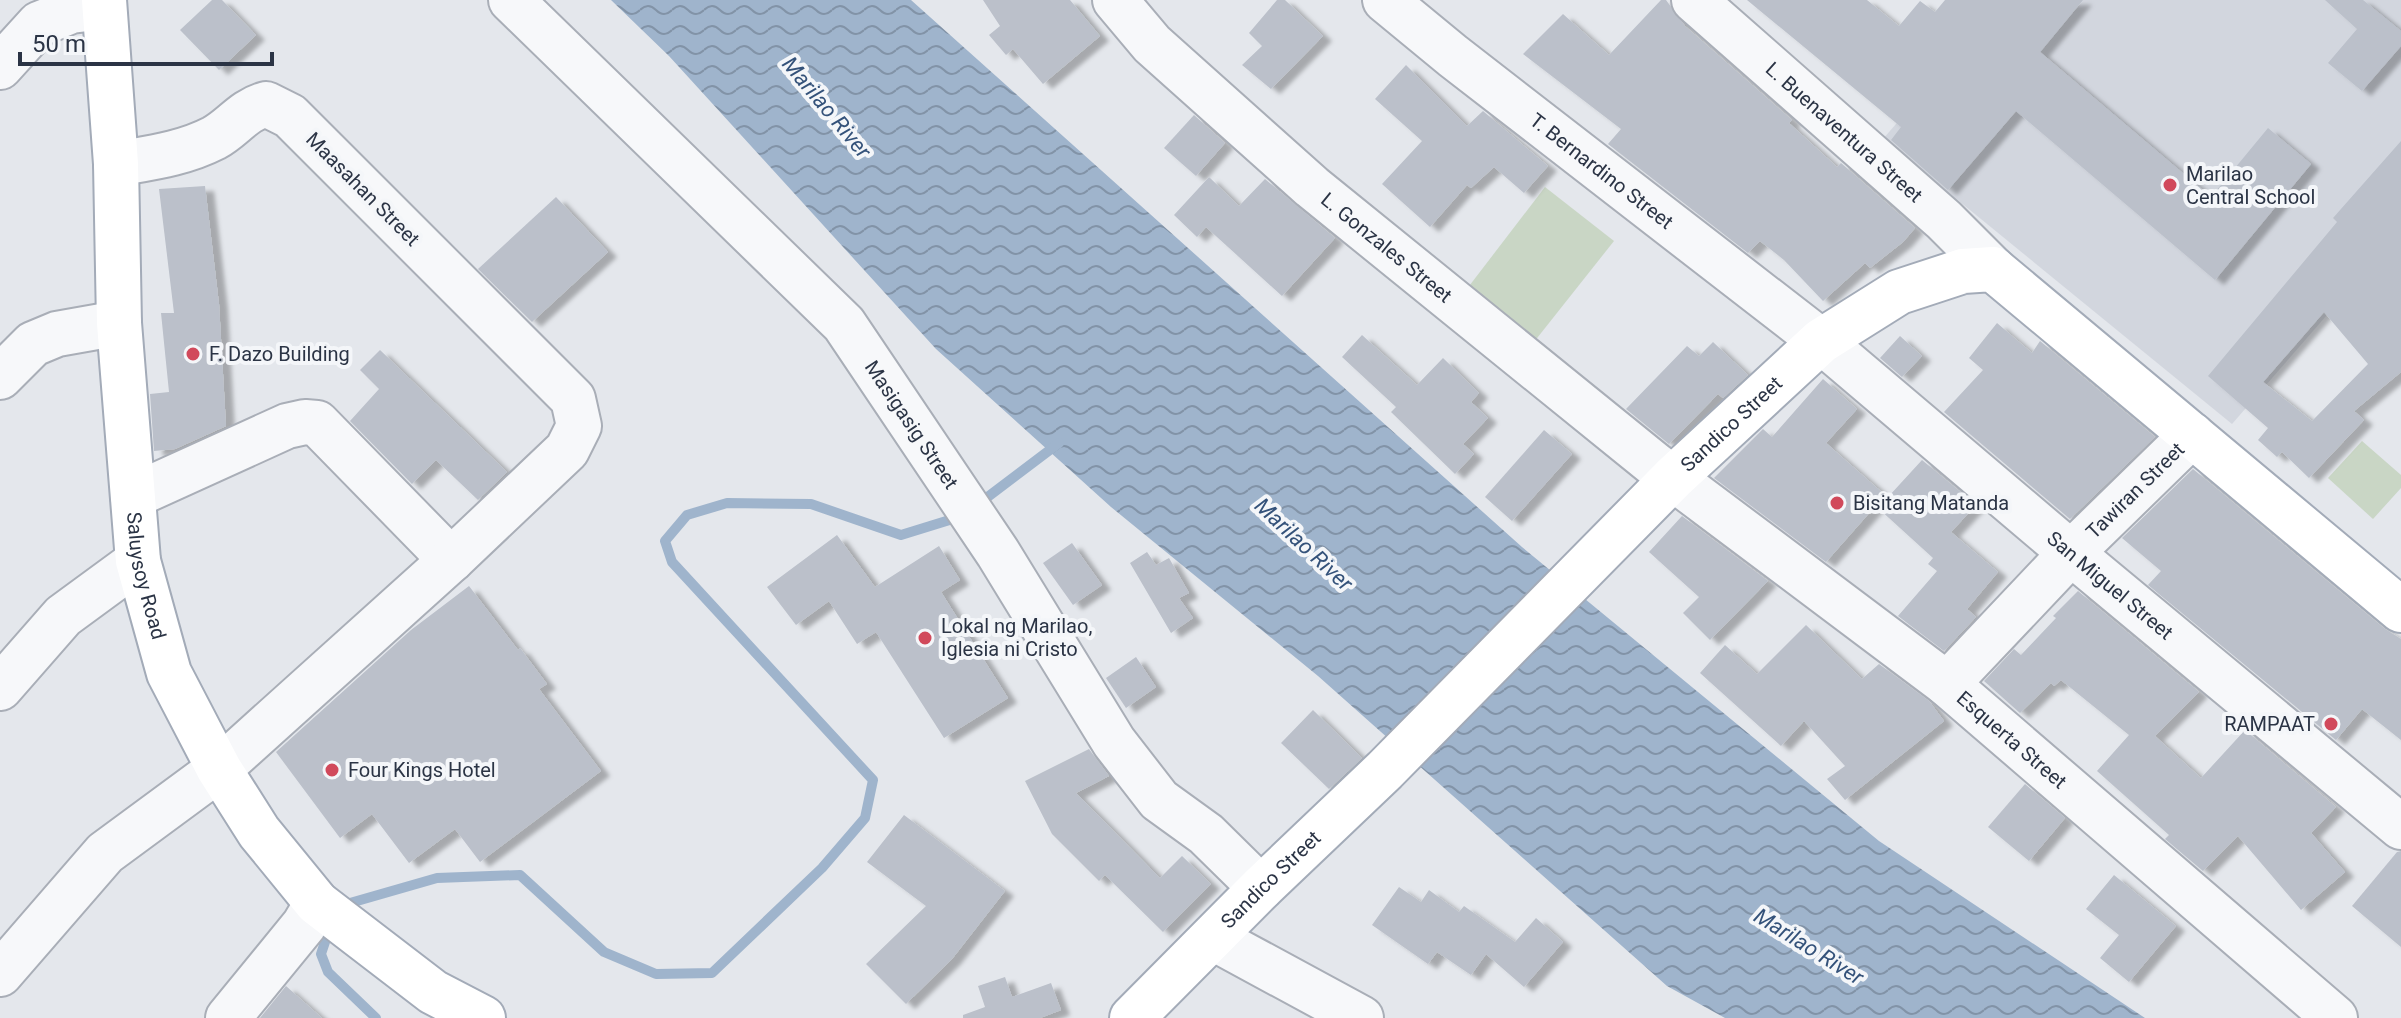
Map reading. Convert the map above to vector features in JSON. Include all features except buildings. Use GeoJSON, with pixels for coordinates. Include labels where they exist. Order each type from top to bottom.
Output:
{"type":"FeatureCollection","features":[{"type":"Feature","properties":{"kind":"main road","name":"Saluysoy Road"},"geometry":{"type":"LineString","coordinates":[[104,3],[116,164],[119,323],[138,561],[169,673],[219,769],[259,832],[317,903],[433,992],[483,1018]]}},
{"type":"Feature","properties":{"kind":"main road","name":"Sandico Street"},"geometry":{"type":"LineString","coordinates":[[1132,1018],[1261,888],[1385,770],[1674,477],[1821,341],[1899,292],[1963,271],[1993,269]]}},
{"type":"Feature","properties":{"kind":"main road"},"geometry":{"type":"LineString","coordinates":[[1993,269],[2401,610]]}},
{"type":"Feature","properties":{"kind":"street","name":"Masigasig Street"},"geometry":{"type":"LineString","coordinates":[[511,0],[844,324],[998,553],[1114,742],[1159,800],[1206,834],[1261,888]]}},
{"type":"Feature","properties":{"kind":"street","name":"L. Gonzales Street"},"geometry":{"type":"LineString","coordinates":[[1115,0],[1152,44],[1312,187],[1674,477]]}},
{"type":"Feature","properties":{"kind":"street","name":"T. Bernardino Street"},"geometry":{"type":"LineString","coordinates":[[1385,0],[1821,341]]}},
{"type":"Feature","properties":{"kind":"street","name":"L. Buenaventura Street"},"geometry":{"type":"LineString","coordinates":[[1694,0],[1944,220],[1993,269]]}},
{"type":"Feature","properties":{"kind":"street"},"geometry":{"type":"LineString","coordinates":[[0,67],[39,24],[71,11],[104,3]]}},
{"type":"Feature","properties":{"kind":"street","name":"Maasahan Street"},"geometry":{"type":"LineString","coordinates":[[116,164],[188,150],[218,136],[250,108],[266,104],[290,116],[573,399],[579,426],[567,450],[451,560]]}},
{"type":"Feature","properties":{"kind":"street"},"geometry":{"type":"LineString","coordinates":[[0,377],[33,344],[57,334],[119,323]]}},
{"type":"Feature","properties":{"kind":"street","name":"San Miguel Street"},"geometry":{"type":"LineString","coordinates":[[1821,341],[2401,827]]}},
{"type":"Feature","properties":{"kind":"street"},"geometry":{"type":"LineString","coordinates":[[0,974],[105,853],[219,769],[451,560],[317,423],[287,426],[133,496]]}},
{"type":"Feature","properties":{"kind":"street","name":"Tawiran Street"},"geometry":{"type":"LineString","coordinates":[[1947,684],[2071,553],[2192,435]]}},
{"type":"Feature","properties":{"kind":"street","name":"Esquerta Street"},"geometry":{"type":"LineString","coordinates":[[1674,477],[1947,684],[2335,1018]]}},
{"type":"Feature","properties":{"kind":"street"},"geometry":{"type":"LineString","coordinates":[[0,688],[63,616],[138,561]]}},
{"type":"Feature","properties":{"kind":"street"},"geometry":{"type":"LineString","coordinates":[[228,1018],[304,925],[317,903]]}},
{"type":"Feature","properties":{"kind":"street"},"geometry":{"type":"LineString","coordinates":[[1213,938],[1361,1018]]}},
{"type":"Feature","properties":{"kind":"shaded area","name":"Marilao Central School"},"geometry":{"type":"Polygon","coordinates":[[[2003,0],[2401,0],[2401,230],[2232,424],[1883,139],[2003,0]]]}},
{"type":"Feature","properties":{"kind":"green space"},"geometry":{"type":"Polygon","coordinates":[[[1545,187],[1614,241],[1530,347],[1463,294],[1545,187]]]}},
{"type":"Feature","properties":{"kind":"green space"},"geometry":{"type":"Polygon","coordinates":[[[2362,441],[2401,475],[2401,488],[2373,519],[2328,478],[2362,441]]]}},
{"type":"Feature","properties":{"kind":"water","name":"Marilao River"},"geometry":{"type":"Polygon","coordinates":[[[611,0],[911,0],[1522,547],[1879,841],[2145,1018],[1725,1018],[1667,986],[1318,676],[1111,507],[936,349],[669,56],[611,0]]]}},
{"type":"Feature","properties":{"kind":"waterway"},"geometry":{"type":"LineString","coordinates":[[981,502],[1059,443]]}},
{"type":"Feature","properties":{"kind":"waterway"},"geometry":{"type":"LineString","coordinates":[[350,903],[437,878],[520,875],[604,952],[656,974],[712,973],[822,868],[865,818],[873,780],[672,562],[665,541],[687,515],[727,503],[811,504],[901,535],[956,518]]}},
{"type":"Feature","properties":{"kind":"waterway"},"geometry":{"type":"LineString","coordinates":[[328,933],[321,954],[328,972],[376,1018]]}},
{"type":"Feature","properties":{"kind":"place","name":"Marilao Central School"},"geometry":{"type":"Point","coordinates":[2170,185]}},
{"type":"Feature","properties":{"kind":"place","name":"F. Dazo Building"},"geometry":{"type":"Point","coordinates":[193,354]}},
{"type":"Feature","properties":{"kind":"place","name":"Bisitang Matanda"},"geometry":{"type":"Point","coordinates":[1837,503]}},
{"type":"Feature","properties":{"kind":"place","name":"Lokal ng Marilao, Iglesia ni Cristo"},"geometry":{"type":"Point","coordinates":[925,638]}},
{"type":"Feature","properties":{"kind":"place","name":"RAMPAAT"},"geometry":{"type":"Point","coordinates":[2331,724]}},
{"type":"Feature","properties":{"kind":"place","name":"Four Kings Hotel"},"geometry":{"type":"Point","coordinates":[332,770]}}]}
